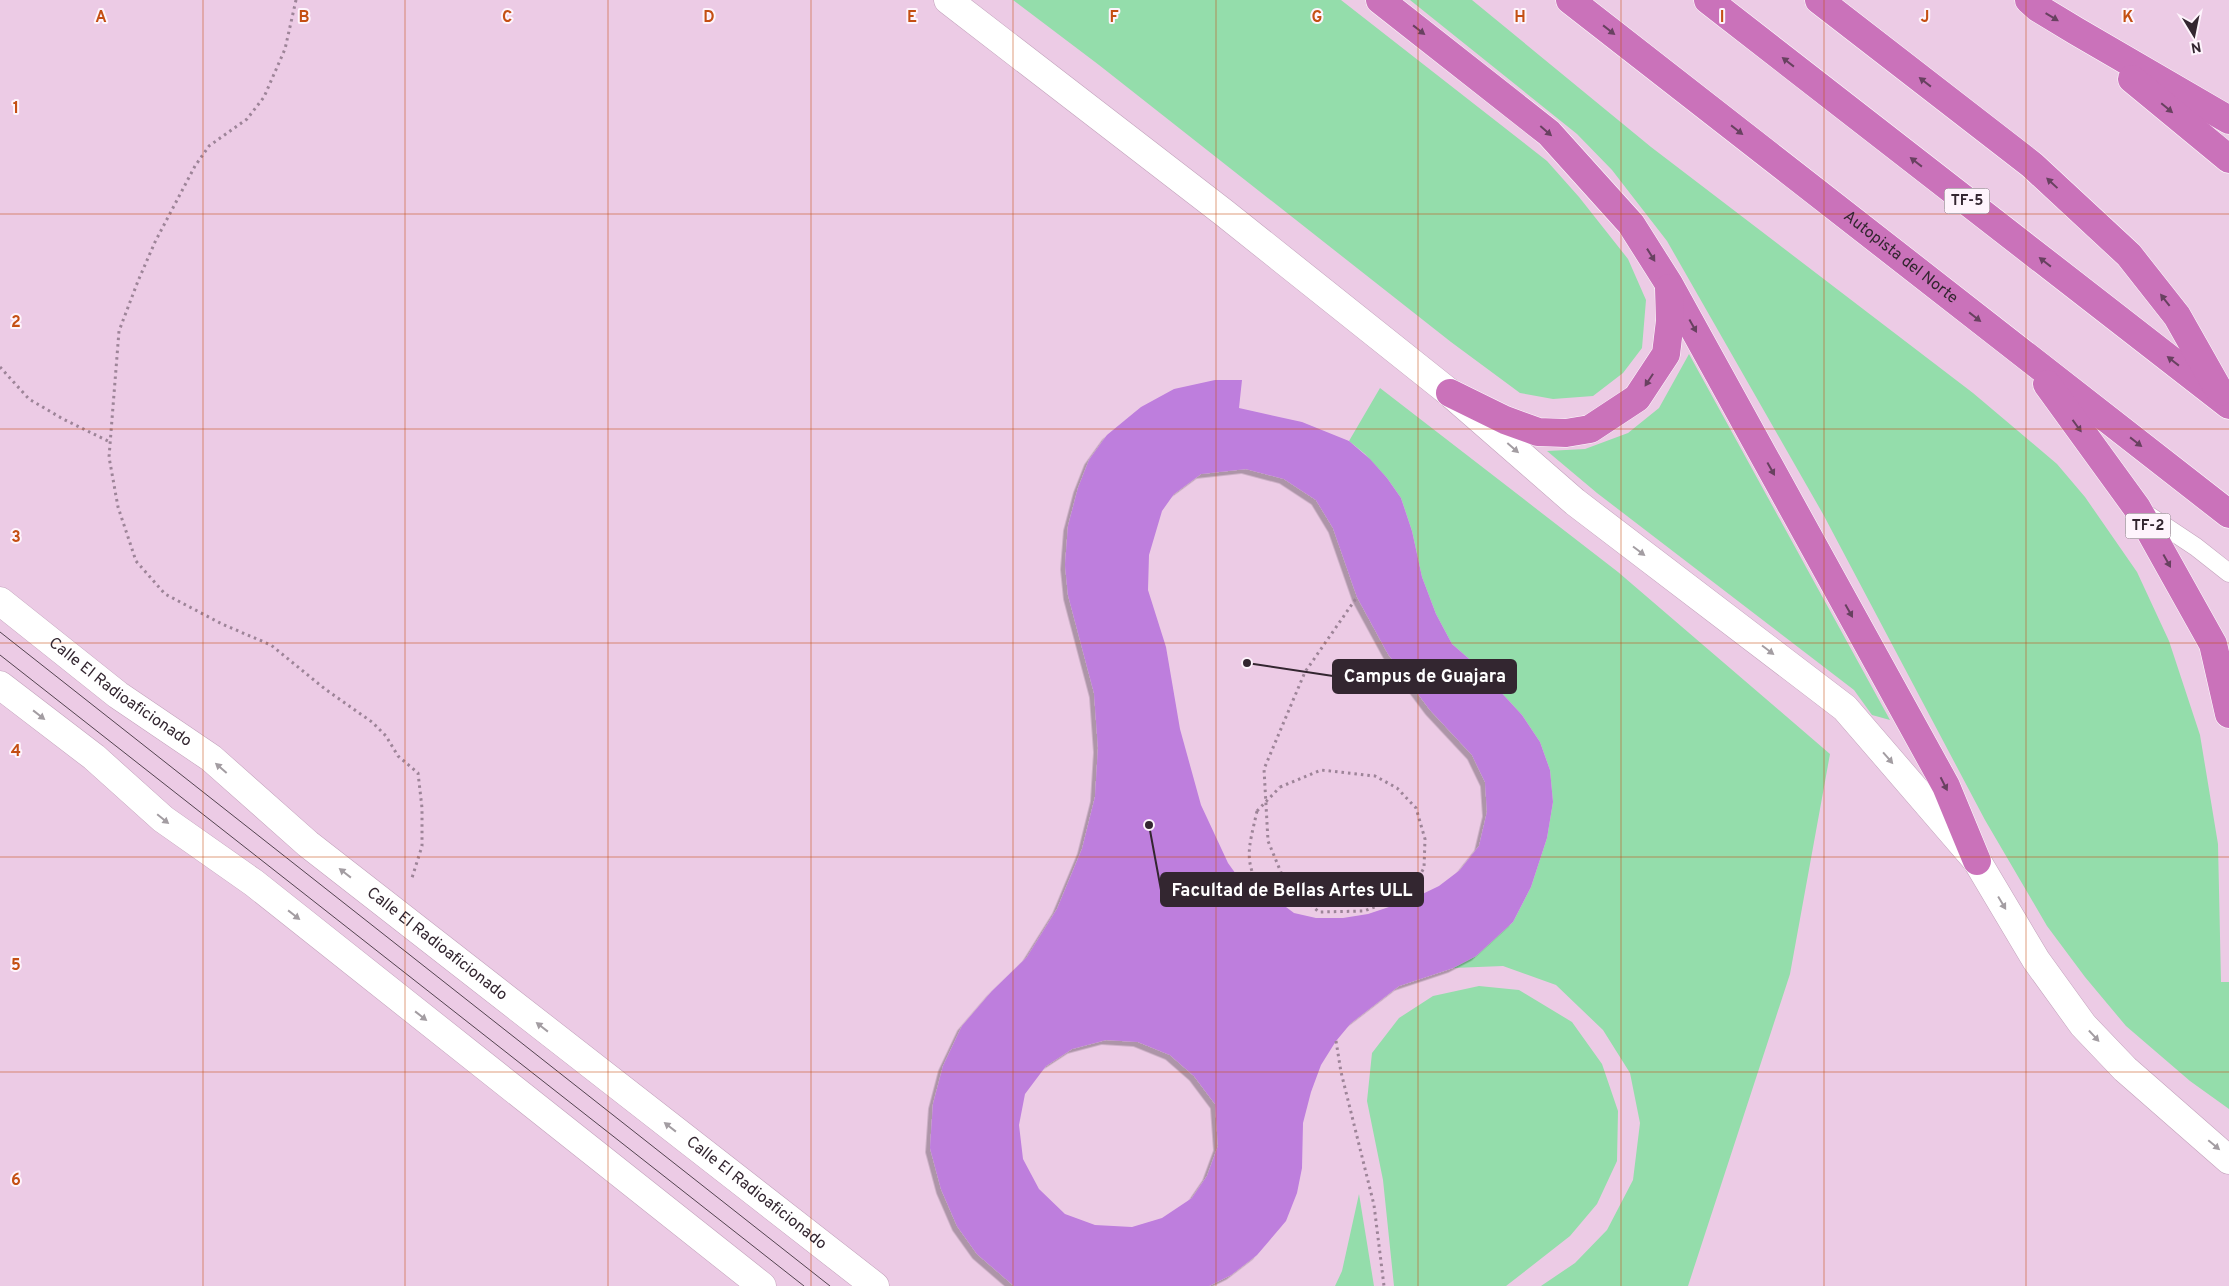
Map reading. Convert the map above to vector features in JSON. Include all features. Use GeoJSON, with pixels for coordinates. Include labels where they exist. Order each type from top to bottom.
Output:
{"type":"FeatureCollection","features":[{"type":"Feature","properties":{"kind":"highway"},"geometry":{"type":"LineString","coordinates":[[1380,0],[1549,133],[1631,224],[1669,284],[1946,786],[1977,861]]}},
{"type":"Feature","properties":{"kind":"highway","name":"Autopista del Norte"},"geometry":{"type":"LineString","coordinates":[[1570,0],[2229,514]]}},
{"type":"Feature","properties":{"kind":"highway","name":"TF-5"},"geometry":{"type":"LineString","coordinates":[[1708,0],[2227,403]]}},
{"type":"Feature","properties":{"kind":"highway"},"geometry":{"type":"LineString","coordinates":[[1819,0],[2032,165],[2129,255],[2177,316],[2227,403]]}},
{"type":"Feature","properties":{"kind":"highway"},"geometry":{"type":"LineString","coordinates":[[2029,0],[2038,8],[2076,31],[2229,120]]}},
{"type":"Feature","properties":{"kind":"highway"},"geometry":{"type":"LineString","coordinates":[[2076,31],[2229,159]]}},
{"type":"Feature","properties":{"kind":"highway"},"geometry":{"type":"LineString","coordinates":[[1450,393],[1505,420],[1538,432],[1566,433],[1590,429],[1638,398],[1666,354],[1670,321],[1669,284]]}},
{"type":"Feature","properties":{"kind":"highway","name":"TF-2"},"geometry":{"type":"LineString","coordinates":[[2028,358],[2138,508],[2213,644],[2229,714]]}},
{"type":"Feature","properties":{"kind":"street"},"geometry":{"type":"LineString","coordinates":[[948,0],[1223,212],[1450,393],[1575,502],[1845,708],[1977,861],[2036,960],[2084,1025],[2125,1069],[2229,1160]]}},
{"type":"Feature","properties":{"kind":"street","name":"Calle El Radioaficionado"},"geometry":{"type":"LineString","coordinates":[[0,601],[118,696],[210,758],[308,844],[874,1286]]}},
{"type":"Feature","properties":{"kind":"street"},"geometry":{"type":"LineString","coordinates":[[0,685],[94,757],[163,820],[254,883],[762,1286]]}},
{"type":"Feature","properties":{"kind":"lane"},"geometry":{"type":"LineString","coordinates":[[2138,508],[2229,572]]}},
{"type":"Feature","properties":{"kind":"path"},"geometry":{"type":"LineString","coordinates":[[296,0],[286,49],[264,97],[247,119],[209,146],[155,242],[145,265],[120,331],[109,457],[118,506],[136,561],[165,594],[222,624],[271,645],[325,689],[372,722],[386,736],[398,756],[418,773],[422,808],[422,846],[411,881]]}},
{"type":"Feature","properties":{"kind":"path"},"geometry":{"type":"LineString","coordinates":[[0,367],[29,399],[63,419],[110,442]]}},
{"type":"Feature","properties":{"kind":"path"},"geometry":{"type":"LineString","coordinates":[[1264,898],[1252,876],[1248,853],[1257,811],[1280,787],[1321,770],[1375,776],[1397,788],[1416,808],[1425,838],[1424,868],[1409,894],[1364,911],[1319,912],[1285,882],[1268,842],[1264,769],[1305,672],[1357,597]]}},
{"type":"Feature","properties":{"kind":"path"},"geometry":{"type":"LineString","coordinates":[[1336,1041],[1341,1072],[1374,1204],[1384,1286]]}},
{"type":"Feature","properties":{"kind":"green space"},"geometry":{"type":"Polygon","coordinates":[[[1013,0],[1341,0],[1547,161],[1579,197],[1628,259],[1646,300],[1642,348],[1623,373],[1593,396],[1553,399],[1520,393],[1451,342],[1099,65],[1013,0]]]}},
{"type":"Feature","properties":{"kind":"green space"},"geometry":{"type":"Polygon","coordinates":[[[1410,0],[1472,0],[1651,147],[1973,393],[2057,464],[2085,497],[2137,572],[2169,641],[2200,735],[2218,844],[2221,982],[2229,982],[2229,1109],[2190,1081],[2126,1026],[2085,977],[2047,926],[1985,820],[1823,514],[1667,241],[1612,170],[1577,134],[1410,0]]]}},
{"type":"Feature","properties":{"kind":"green space"},"geometry":{"type":"Polygon","coordinates":[[[1689,354],[1890,720],[1872,715],[1854,690],[1597,493],[1547,451],[1585,449],[1628,433],[1659,408],[1689,354]]]}},
{"type":"Feature","properties":{"kind":"green space"},"geometry":{"type":"Polygon","coordinates":[[[1380,388],[1618,572],[1830,754],[1790,974],[1688,1286],[1541,1286],[1575,1263],[1607,1230],[1633,1180],[1640,1123],[1630,1073],[1603,1030],[1556,985],[1503,966],[1453,968],[1476,956],[1513,922],[1531,887],[1547,838],[1553,802],[1550,770],[1540,742],[1522,715],[1475,664],[1452,644],[1436,614],[1422,577],[1412,531],[1401,498],[1387,478],[1365,454],[1349,441],[1380,388]]]}},
{"type":"Feature","properties":{"kind":"green space"},"geometry":{"type":"Polygon","coordinates":[[[1479,986],[1519,990],[1572,1022],[1602,1064],[1618,1111],[1617,1161],[1597,1204],[1570,1236],[1506,1286],[1394,1286],[1383,1180],[1367,1101],[1372,1053],[1399,1018],[1433,996],[1479,986]]]}},
{"type":"Feature","properties":{"kind":"green space"},"geometry":{"type":"Polygon","coordinates":[[[1359,1194],[1374,1286],[1335,1286],[1342,1271],[1359,1194]]]}},
{"type":"Feature","properties":{"kind":"building"},"geometry":{"type":"Polygon","coordinates":[[[1215,380],[1242,380],[1239,408],[1302,422],[1349,441],[1370,459],[1387,478],[1401,498],[1412,531],[1422,577],[1436,614],[1452,644],[1475,664],[1522,715],[1540,742],[1550,770],[1553,802],[1547,838],[1531,887],[1513,922],[1476,956],[1453,968],[1399,986],[1351,1023],[1336,1041],[1321,1065],[1311,1092],[1303,1123],[1302,1168],[1297,1193],[1286,1221],[1257,1255],[1231,1275],[1209,1286],[1014,1286],[977,1254],[957,1226],[941,1189],[930,1148],[933,1104],[943,1066],[962,1026],[992,991],[1027,957],[1057,909],[1082,849],[1095,797],[1098,748],[1094,693],[1068,595],[1065,565],[1068,526],[1078,488],[1089,460],[1107,435],[1141,407],[1174,389],[1215,380]],[[1246,469],[1201,474],[1174,494],[1162,511],[1149,555],[1148,590],[1166,647],[1180,729],[1201,805],[1228,863],[1256,902],[1270,895],[1294,913],[1316,918],[1343,918],[1368,914],[1410,900],[1439,886],[1460,870],[1479,846],[1487,812],[1485,782],[1472,755],[1430,710],[1388,654],[1357,597],[1333,528],[1316,500],[1284,479],[1246,469]],[[1106,1040],[1072,1049],[1046,1066],[1025,1094],[1019,1125],[1023,1159],[1039,1189],[1065,1214],[1095,1225],[1132,1227],[1162,1218],[1192,1198],[1207,1176],[1218,1146],[1215,1104],[1194,1076],[1170,1055],[1138,1042],[1106,1040]]]}},
{"type":"Feature","properties":{"kind":"tram line"},"geometry":{"type":"LineString","coordinates":[[0,632],[830,1286]]}},
{"type":"Feature","properties":{"kind":"tram line"},"geometry":{"type":"LineString","coordinates":[[0,655],[804,1286]]}},
{"type":"Feature","properties":{"kind":"place","name":"Campus de Guajara"},"geometry":{"type":"Point","coordinates":[1247,663]}},
{"type":"Feature","properties":{"kind":"place","name":"Facultad de Bellas Artes ULL"},"geometry":{"type":"Point","coordinates":[1149,825]}}]}
